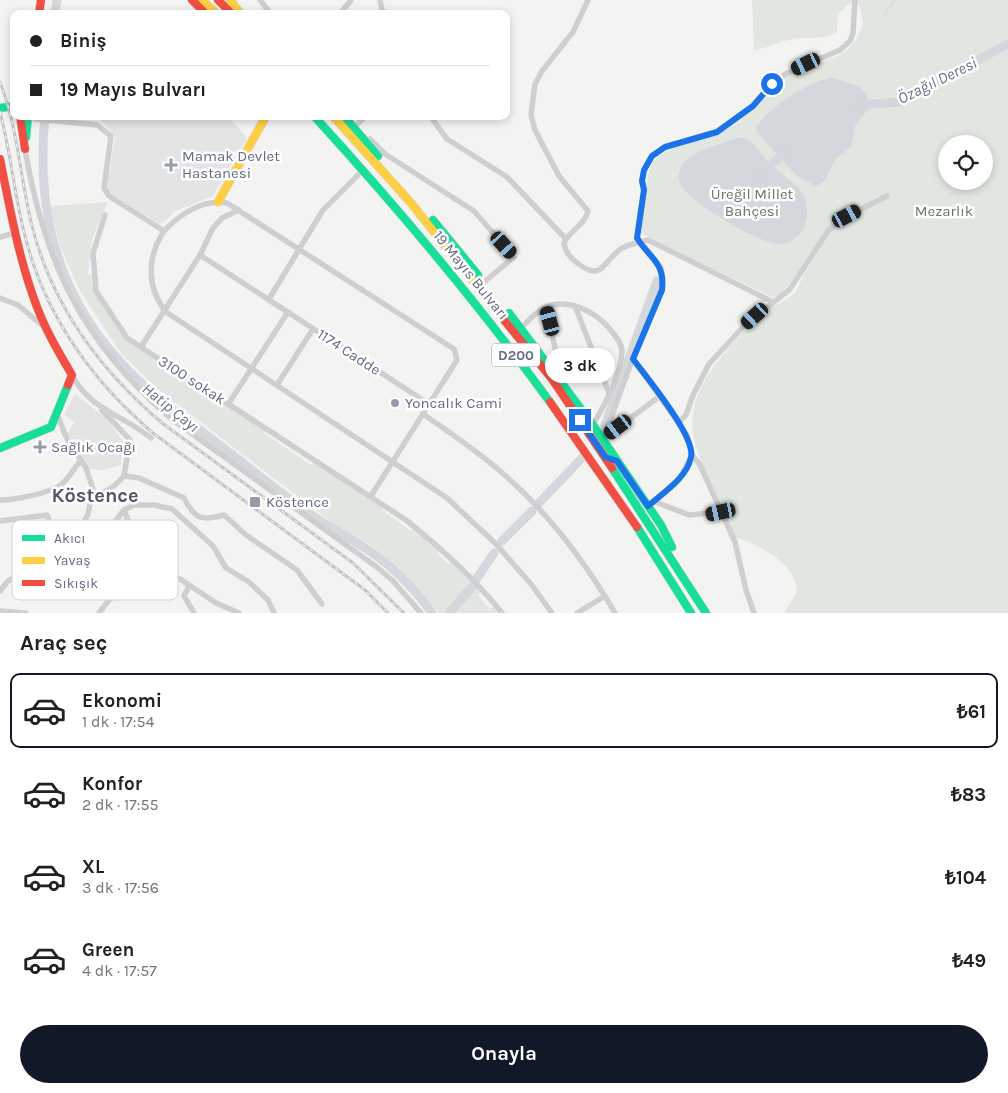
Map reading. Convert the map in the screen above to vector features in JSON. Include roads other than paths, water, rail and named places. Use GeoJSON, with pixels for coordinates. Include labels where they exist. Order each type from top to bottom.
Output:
{"type":"FeatureCollection","features":[{"type":"Feature","properties":{"kind":"main road"},"geometry":{"type":"LineString","coordinates":[[192,0],[202,10]]}},
{"type":"Feature","properties":{"kind":"main road"},"geometry":{"type":"LineString","coordinates":[[202,0],[213,10]]}},
{"type":"Feature","properties":{"kind":"main road"},"geometry":{"type":"LineString","coordinates":[[218,0],[228,10]]}},
{"type":"Feature","properties":{"kind":"main road"},"geometry":{"type":"LineString","coordinates":[[21,120],[25,149]]}},
{"type":"Feature","properties":{"kind":"main road"},"geometry":{"type":"LineString","coordinates":[[25,149],[31,120]]}},
{"type":"Feature","properties":{"kind":"main road"},"geometry":{"type":"LineString","coordinates":[[218,202],[264,120]]}},
{"type":"Feature","properties":{"kind":"main road","name":"19 Mayıs Bulvarı"},"geometry":{"type":"LineString","coordinates":[[318,120],[364,169],[470,294],[543,390],[602,473],[691,613]]}},
{"type":"Feature","properties":{"kind":"main road","name":"19 Mayıs Bulvarı"},"geometry":{"type":"LineString","coordinates":[[337,120],[411,203],[552,379],[706,613]]}},
{"type":"Feature","properties":{"kind":"main road"},"geometry":{"type":"LineString","coordinates":[[347,120],[521,328],[603,438],[617,461],[650,503],[686,580]]}},
{"type":"Feature","properties":{"kind":"main road"},"geometry":{"type":"LineString","coordinates":[[0,159],[15,233],[34,297],[46,328],[72,375],[51,428],[0,448]]}},
{"type":"Feature","properties":{"kind":"main road"},"geometry":{"type":"LineString","coordinates":[[449,250],[486,285]]}},
{"type":"Feature","properties":{"kind":"main road"},"geometry":{"type":"LineString","coordinates":[[605,457],[617,461]]}},
{"type":"Feature","properties":{"kind":"street"},"geometry":{"type":"LineString","coordinates":[[260,0],[268,10]]}},
{"type":"Feature","properties":{"kind":"street"},"geometry":{"type":"LineString","coordinates":[[343,10],[351,0]]}},
{"type":"Feature","properties":{"kind":"street"},"geometry":{"type":"LineString","coordinates":[[588,0],[573,32],[542,71],[532,100],[531,115],[535,130],[559,176],[588,211],[584,221],[566,239],[564,248],[570,257],[584,269],[592,272],[605,267],[622,248],[640,242],[652,242],[773,302]]}},
{"type":"Feature","properties":{"kind":"street"},"geometry":{"type":"LineString","coordinates":[[603,438],[662,290],[663,278],[661,268],[637,238],[637,227],[644,190],[642,181],[644,170],[652,156],[665,147],[717,132],[753,106],[765,91],[785,74],[840,50],[850,41],[853,33],[856,0]]}},
{"type":"Feature","properties":{"kind":"street"},"geometry":{"type":"LineString","coordinates":[[51,120],[97,125],[110,136],[104,188],[109,196],[164,231]]}},
{"type":"Feature","properties":{"kind":"street"},"geometry":{"type":"LineString","coordinates":[[354,128],[362,120]]}},
{"type":"Feature","properties":{"kind":"street"},"geometry":{"type":"LineString","coordinates":[[433,120],[447,139],[507,177],[566,239]]}},
{"type":"Feature","properties":{"kind":"street"},"geometry":{"type":"LineString","coordinates":[[370,139],[385,154],[474,211],[514,257],[486,285]]}},
{"type":"Feature","properties":{"kind":"street"},"geometry":{"type":"LineString","coordinates":[[25,149],[39,215],[61,278],[96,340],[116,365],[144,396],[169,418],[378,568],[393,581],[421,613]]}},
{"type":"Feature","properties":{"kind":"street"},"geometry":{"type":"LineString","coordinates":[[269,299],[323,210],[364,169]]}},
{"type":"Feature","properties":{"kind":"street"},"geometry":{"type":"LineString","coordinates":[[678,422],[686,415],[693,395],[709,364],[744,326],[798,280],[834,224],[886,196]]}},
{"type":"Feature","properties":{"kind":"street"},"geometry":{"type":"LineString","coordinates":[[371,496],[394,461],[457,360],[454,348],[227,203],[218,202],[184,214],[164,231],[152,254],[152,282],[156,295],[166,312],[394,461],[447,498],[496,543],[531,584],[552,613]]}},
{"type":"Feature","properties":{"kind":"street"},"geometry":{"type":"LineString","coordinates":[[141,347],[166,312],[218,222],[239,210]]}},
{"type":"Feature","properties":{"kind":"street","name":"3100 sokak"},"geometry":{"type":"LineString","coordinates":[[105,215],[93,253],[96,291],[127,338],[406,520],[441,548],[482,588],[502,613]]}},
{"type":"Feature","properties":{"kind":"street"},"geometry":{"type":"LineString","coordinates":[[0,237],[15,233]]}},
{"type":"Feature","properties":{"kind":"street","name":"1174 Cadde"},"geometry":{"type":"LineString","coordinates":[[200,255],[429,404]]}},
{"type":"Feature","properties":{"kind":"street"},"geometry":{"type":"LineString","coordinates":[[0,298],[18,305],[46,328]]}},
{"type":"Feature","properties":{"kind":"street"},"geometry":{"type":"LineString","coordinates":[[521,328],[546,308],[559,304],[575,306],[602,320],[619,342],[622,350],[609,393],[593,425]]}},
{"type":"Feature","properties":{"kind":"street"},"geometry":{"type":"LineString","coordinates":[[575,306],[609,393]]}},
{"type":"Feature","properties":{"kind":"street"},"geometry":{"type":"LineString","coordinates":[[546,308],[560,370]]}},
{"type":"Feature","properties":{"kind":"street"},"geometry":{"type":"LineString","coordinates":[[229,403],[288,312]]}},
{"type":"Feature","properties":{"kind":"street"},"geometry":{"type":"LineString","coordinates":[[277,385],[313,329]]}},
{"type":"Feature","properties":{"kind":"street"},"geometry":{"type":"LineString","coordinates":[[633,359],[687,435],[692,455],[700,464],[735,542],[746,590],[754,613]]}},
{"type":"Feature","properties":{"kind":"street"},"geometry":{"type":"LineString","coordinates":[[72,375],[77,384],[130,440],[124,476],[115,486],[104,493],[93,494]]}},
{"type":"Feature","properties":{"kind":"street"},"geometry":{"type":"LineString","coordinates":[[603,438],[660,396]]}},
{"type":"Feature","properties":{"kind":"street"},"geometry":{"type":"LineString","coordinates":[[102,410],[135,425],[151,438]]}},
{"type":"Feature","properties":{"kind":"street"},"geometry":{"type":"LineString","coordinates":[[57,414],[67,439],[81,460],[93,489],[85,520]]}},
{"type":"Feature","properties":{"kind":"street"},"geometry":{"type":"LineString","coordinates":[[423,414],[488,460],[532,501],[582,560],[614,613]]}},
{"type":"Feature","properties":{"kind":"street"},"geometry":{"type":"LineString","coordinates":[[650,503],[680,478],[692,455]]}},
{"type":"Feature","properties":{"kind":"street"},"geometry":{"type":"LineString","coordinates":[[0,500],[23,498],[50,490],[64,483],[81,460]]}},
{"type":"Feature","properties":{"kind":"street"},"geometry":{"type":"LineString","coordinates":[[124,476],[140,478],[184,498],[190,509],[199,518],[210,519],[224,515],[246,535],[297,570],[322,604]]}},
{"type":"Feature","properties":{"kind":"street"},"geometry":{"type":"LineString","coordinates":[[650,503],[688,515],[721,512]]}},
{"type":"Feature","properties":{"kind":"street"},"geometry":{"type":"LineString","coordinates":[[117,520],[124,510],[134,505],[172,509],[213,546],[226,568],[249,582],[268,600],[274,613]]}},
{"type":"Feature","properties":{"kind":"street"},"geometry":{"type":"LineString","coordinates":[[124,510],[129,520]]}},
{"type":"Feature","properties":{"kind":"street"},"geometry":{"type":"LineString","coordinates":[[0,521],[47,515],[51,520]]}},
{"type":"Feature","properties":{"kind":"street"},"geometry":{"type":"LineString","coordinates":[[0,591],[12,578]]}},
{"type":"Feature","properties":{"kind":"street"},"geometry":{"type":"LineString","coordinates":[[178,578],[216,603],[239,613]]}},
{"type":"Feature","properties":{"kind":"street"},"geometry":{"type":"LineString","coordinates":[[189,586],[184,596],[194,613]]}},
{"type":"Feature","properties":{"kind":"street"},"geometry":{"type":"LineString","coordinates":[[577,613],[604,596]]}},
{"type":"Feature","properties":{"kind":"street"},"geometry":{"type":"LineString","coordinates":[[98,613],[108,600]]}},
{"type":"Feature","properties":{"kind":"street"},"geometry":{"type":"LineString","coordinates":[[0,611],[26,613]]}},
{"type":"Feature","properties":{"kind":"waterway","name":"Hatip Çayı"},"geometry":{"type":"LineString","coordinates":[[56,10],[57,0]]}},
{"type":"Feature","properties":{"kind":"waterway"},"geometry":{"type":"LineString","coordinates":[[882,17],[895,0]]}},
{"type":"Feature","properties":{"kind":"waterway","name":"Özağıl Deresi"},"geometry":{"type":"LineString","coordinates":[[859,105],[900,102],[1008,44]]}},
{"type":"Feature","properties":{"kind":"waterway","name":"Hatip Çayı"},"geometry":{"type":"LineString","coordinates":[[45,120],[44,189],[49,224],[58,257],[71,289],[88,320],[109,349],[135,377],[175,412],[303,509],[383,561],[409,586],[432,613]]}},
{"type":"Feature","properties":{"kind":"waterway","name":"Özağıl Deresi"},"geometry":{"type":"LineString","coordinates":[[762,174],[787,150]]}},
{"type":"Feature","properties":{"kind":"waterway","name":"Özağıl Deresi"},"geometry":{"type":"LineString","coordinates":[[604,428],[657,281]]}},
{"type":"Feature","properties":{"kind":"waterway","name":"Özağıl Deresi"},"geometry":{"type":"LineString","coordinates":[[539,503],[582,458]]}},
{"type":"Feature","properties":{"kind":"waterway","name":"Özağıl Deresi"},"geometry":{"type":"LineString","coordinates":[[502,541],[532,511]]}},
{"type":"Feature","properties":{"kind":"waterway","name":"Özağıl Deresi"},"geometry":{"type":"LineString","coordinates":[[477,578],[494,553]]}},
{"type":"Feature","properties":{"kind":"waterway","name":"Özağıl Deresi"},"geometry":{"type":"LineString","coordinates":[[449,613],[472,587]]}},
{"type":"Feature","properties":{"kind":"railway"},"geometry":{"type":"LineString","coordinates":[[0,82],[10,113]]}},
{"type":"Feature","properties":{"kind":"railway"},"geometry":{"type":"LineString","coordinates":[[0,112],[20,214],[31,258],[42,287],[56,315],[89,366],[130,412],[153,433],[365,590],[388,613]]}},
{"type":"Feature","properties":{"kind":"railway"},"geometry":{"type":"LineString","coordinates":[[12,120],[28,208],[41,255],[52,283],[66,309],[99,359],[140,403],[162,423],[353,563],[404,613]]}},
{"type":"Feature","properties":{"kind":"place","name":"Mamak Devlet Hastanesi"},"geometry":{"type":"Point","coordinates":[171,165]}},
{"type":"Feature","properties":{"kind":"place","name":"Yoncalık Cami"},"geometry":{"type":"Point","coordinates":[395,403]}},
{"type":"Feature","properties":{"kind":"place","name":"Sağlık Ocağı"},"geometry":{"type":"Point","coordinates":[40,447]}},
{"type":"Feature","properties":{"kind":"place","name":"Köstence"},"geometry":{"type":"Point","coordinates":[255,502]}},
{"type":"Feature","properties":{"kind":"district","name":"Köstence"},"geometry":{"type":"Point","coordinates":[95,495]}},
{"type":"Feature","properties":{"kind":"park label","name":"Üreğil Millet Bahçesi"},"geometry":{"type":"Point","coordinates":[752,202]}},
{"type":"Feature","properties":{"kind":"park label","name":"Mezarlık"},"geometry":{"type":"Point","coordinates":[944,211]}}]}
